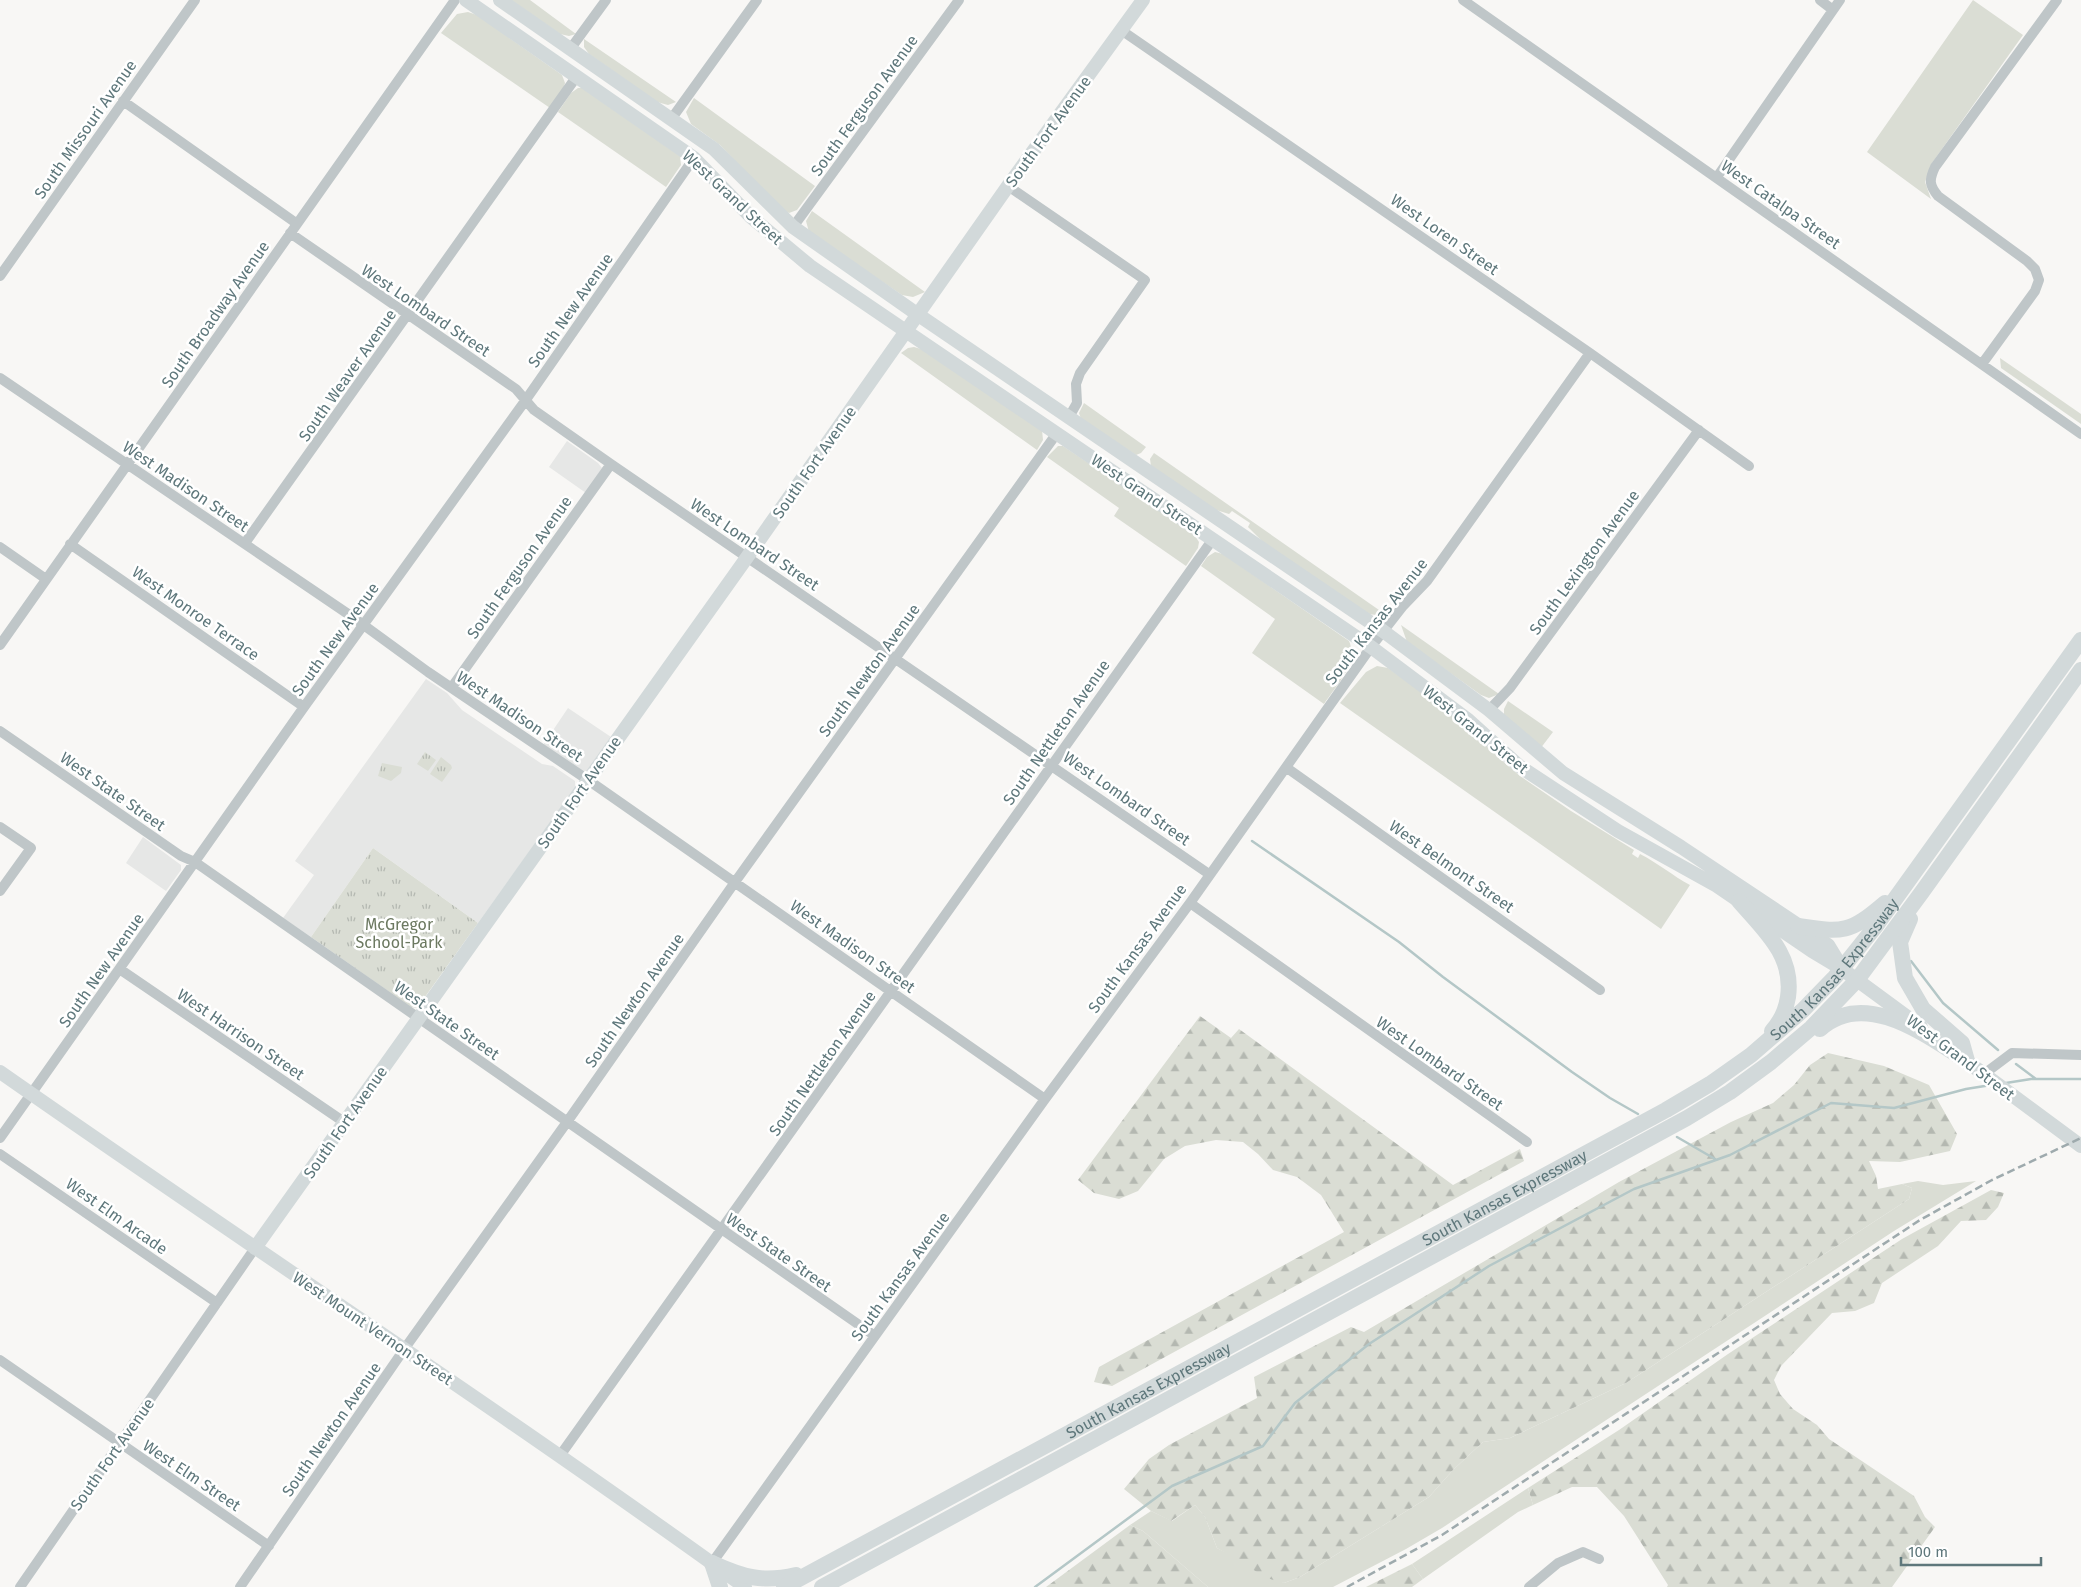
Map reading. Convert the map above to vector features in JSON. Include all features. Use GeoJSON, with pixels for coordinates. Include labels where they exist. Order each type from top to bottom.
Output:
{"type":"FeatureCollection","features":[{"type":"Feature","properties":{"kind":"main road","name":"West Grand Street"},"geometry":{"type":"LineString","coordinates":[[466,0],[694,158],[750,216],[810,266],[1371,647],[1467,719],[1519,766],[1618,831],[1718,886],[1812,951],[1842,969],[2081,1146]]}},
{"type":"Feature","properties":{"kind":"main road","name":"West Grand Street"},"geometry":{"type":"LineString","coordinates":[[500,0],[714,149],[793,227],[917,314],[1383,632],[1489,710],[1562,773],[1681,847],[1828,945],[1842,969]]}},
{"type":"Feature","properties":{"kind":"main road","name":"South Fort Avenue"},"geometry":{"type":"LineString","coordinates":[[255,1248],[747,557],[1008,186],[1143,0]]}},
{"type":"Feature","properties":{"kind":"main road","name":"South Kansas Expressway"},"geometry":{"type":"LineString","coordinates":[[784,1587],[1681,1101],[1751,1055],[1803,1010],[1842,969],[1904,887],[2081,640]]}},
{"type":"Feature","properties":{"kind":"main road","name":"South Kansas Expressway"},"geometry":{"type":"LineString","coordinates":[[822,1587],[840,1581],[1687,1118],[1730,1092],[1771,1062],[1817,1022],[1857,980],[2081,670]]}},
{"type":"Feature","properties":{"kind":"main road"},"geometry":{"type":"LineString","coordinates":[[1798,926],[1823,930],[1850,928],[1862,923],[1904,887]]}},
{"type":"Feature","properties":{"kind":"main road"},"geometry":{"type":"LineString","coordinates":[[1922,892],[1900,942],[1905,978],[1923,1009],[1962,1043],[1967,1061]]}},
{"type":"Feature","properties":{"kind":"main road"},"geometry":{"type":"LineString","coordinates":[[1739,901],[1777,945],[1786,962],[1788,977],[1787,1002],[1781,1018],[1751,1055]]}},
{"type":"Feature","properties":{"kind":"main road"},"geometry":{"type":"LineString","coordinates":[[1771,1062],[1797,1050],[1832,1019],[1848,1014],[1870,1013],[1880,1015],[1906,1026],[1967,1061]]}},
{"type":"Feature","properties":{"kind":"main road","name":"West Mount Vernon Street"},"geometry":{"type":"LineString","coordinates":[[0,1072],[255,1248],[405,1348],[744,1587]]}},
{"type":"Feature","properties":{"kind":"main road"},"geometry":{"type":"LineString","coordinates":[[712,1564],[746,1577],[770,1580],[796,1575],[824,1566]]}},
{"type":"Feature","properties":{"kind":"main road"},"geometry":{"type":"LineString","coordinates":[[712,1564],[720,1587]]}},
{"type":"Feature","properties":{"kind":"street","name":"South Missouri Avenue"},"geometry":{"type":"LineString","coordinates":[[0,276],[195,0]]}},
{"type":"Feature","properties":{"kind":"street","name":"South Broadway Avenue"},"geometry":{"type":"LineString","coordinates":[[0,645],[455,0]]}},
{"type":"Feature","properties":{"kind":"street"},"geometry":{"type":"LineString","coordinates":[[571,48],[606,0]]}},
{"type":"Feature","properties":{"kind":"street"},"geometry":{"type":"LineString","coordinates":[[672,118],[757,0]]}},
{"type":"Feature","properties":{"kind":"street","name":"South Ferguson Avenue"},"geometry":{"type":"LineString","coordinates":[[793,227],[959,0]]}},
{"type":"Feature","properties":{"kind":"street","name":"West Catalpa Street"},"geometry":{"type":"LineString","coordinates":[[1463,0],[2081,434]]}},
{"type":"Feature","properties":{"kind":"street"},"geometry":{"type":"LineString","coordinates":[[1820,0],[1833,10]]}},
{"type":"Feature","properties":{"kind":"street"},"geometry":{"type":"LineString","coordinates":[[1717,178],[1840,0]]}},
{"type":"Feature","properties":{"kind":"street"},"geometry":{"type":"LineString","coordinates":[[1982,364],[2039,280],[2035,269],[2026,261],[1938,196],[1930,187],[1930,178],[1935,167],[2057,0]]}},
{"type":"Feature","properties":{"kind":"street","name":"West Loren Street"},"geometry":{"type":"LineString","coordinates":[[1121,30],[1590,353],[1749,466]]}},
{"type":"Feature","properties":{"kind":"street","name":"South Weaver Avenue"},"geometry":{"type":"LineString","coordinates":[[245,543],[577,76]]}},
{"type":"Feature","properties":{"kind":"street"},"geometry":{"type":"LineString","coordinates":[[123,101],[296,223]]}},
{"type":"Feature","properties":{"kind":"street","name":"South New Avenue"},"geometry":{"type":"LineString","coordinates":[[0,1138],[304,707],[524,401],[694,158]]}},
{"type":"Feature","properties":{"kind":"street"},"geometry":{"type":"LineString","coordinates":[[1008,186],[1145,280],[1080,374],[1076,384],[1077,403],[1069,417]]}},
{"type":"Feature","properties":{"kind":"street","name":"West Lombard Street"},"geometry":{"type":"LineString","coordinates":[[290,233],[407,316],[516,389],[524,401],[534,410],[610,464],[1051,764],[1209,874]]}},
{"type":"Feature","properties":{"kind":"street","name":"South Kansas Avenue"},"geometry":{"type":"LineString","coordinates":[[712,1564],[1045,1099],[1190,903],[1371,647],[1403,606],[1426,581],[1590,353]]}},
{"type":"Feature","properties":{"kind":"street","name":"West Madison Street"},"geometry":{"type":"LineString","coordinates":[[0,378],[127,466],[140,472],[245,543],[1045,1099]]}},
{"type":"Feature","properties":{"kind":"street","name":"South Lexington Avenue"},"geometry":{"type":"LineString","coordinates":[[1489,710],[1510,688],[1699,430]]}},
{"type":"Feature","properties":{"kind":"street","name":"South Newton Avenue"},"geometry":{"type":"LineString","coordinates":[[240,1587],[405,1348],[567,1122],[734,882],[1057,433]]}},
{"type":"Feature","properties":{"kind":"street","name":"South Ferguson Avenue"},"geometry":{"type":"LineString","coordinates":[[452,687],[610,464]]}},
{"type":"Feature","properties":{"kind":"street","name":"South Nettleton Avenue"},"geometry":{"type":"LineString","coordinates":[[559,1456],[1213,539]]}},
{"type":"Feature","properties":{"kind":"street","name":"West Monroe Terrace"},"geometry":{"type":"LineString","coordinates":[[70,544],[304,707]]}},
{"type":"Feature","properties":{"kind":"street"},"geometry":{"type":"LineString","coordinates":[[0,547],[46,579]]}},
{"type":"Feature","properties":{"kind":"street","name":"West State Street"},"geometry":{"type":"LineString","coordinates":[[0,732],[181,856],[195,862],[875,1336]]}},
{"type":"Feature","properties":{"kind":"street","name":"West Belmont Street"},"geometry":{"type":"LineString","coordinates":[[1287,768],[1600,990]]}},
{"type":"Feature","properties":{"kind":"street"},"geometry":{"type":"LineString","coordinates":[[0,827],[31,848],[0,891]]}},
{"type":"Feature","properties":{"kind":"street","name":"West Lombard Street"},"geometry":{"type":"LineString","coordinates":[[1190,903],[1527,1142]]}},
{"type":"Feature","properties":{"kind":"street","name":"West Harrison Street"},"geometry":{"type":"LineString","coordinates":[[120,970],[344,1122]]}},
{"type":"Feature","properties":{"kind":"street"},"geometry":{"type":"LineString","coordinates":[[1986,1075],[2012,1053],[2081,1055]]}},
{"type":"Feature","properties":{"kind":"street","name":"West Elm Arcade"},"geometry":{"type":"LineString","coordinates":[[0,1154],[217,1303]]}},
{"type":"Feature","properties":{"kind":"street","name":"South Fort Avenue"},"geometry":{"type":"LineString","coordinates":[[20,1587],[255,1248]]}},
{"type":"Feature","properties":{"kind":"street","name":"West Elm Street"},"geometry":{"type":"LineString","coordinates":[[0,1360],[269,1546]]}},
{"type":"Feature","properties":{"kind":"street"},"geometry":{"type":"LineString","coordinates":[[1529,1587],[1558,1563],[1583,1552],[1600,1558]]}},
{"type":"Feature","properties":{"kind":"shaded area"},"geometry":{"type":"Polygon","coordinates":[[[567,441],[598,463],[602,468],[586,493],[549,467],[567,441]]]}},
{"type":"Feature","properties":{"kind":"shaded area"},"geometry":{"type":"Polygon","coordinates":[[[426,679],[447,693],[462,710],[542,764],[553,766],[575,781],[575,788],[478,923],[373,848],[311,937],[283,918],[314,875],[295,861],[426,679]]]}},
{"type":"Feature","properties":{"kind":"shaded area"},"geometry":{"type":"Polygon","coordinates":[[[568,708],[611,737],[587,771],[584,772],[543,745],[568,708]]]}},
{"type":"Feature","properties":{"kind":"shaded area"},"geometry":{"type":"Polygon","coordinates":[[[143,837],[181,865],[181,870],[166,891],[126,863],[143,837]]]}},
{"type":"Feature","properties":{"kind":"green space"},"geometry":{"type":"Polygon","coordinates":[[[511,0],[530,0],[576,34],[569,36],[560,34],[511,0]]]}},
{"type":"Feature","properties":{"kind":"green space"},"geometry":{"type":"Polygon","coordinates":[[[1973,0],[2023,35],[1932,163],[1925,182],[1931,199],[1867,152],[1973,0]]]}},
{"type":"Feature","properties":{"kind":"green space"},"geometry":{"type":"Polygon","coordinates":[[[468,12],[477,15],[562,75],[565,83],[564,87],[550,108],[441,33],[457,14],[468,12]]]}},
{"type":"Feature","properties":{"kind":"green space"},"geometry":{"type":"Polygon","coordinates":[[[584,39],[676,102],[668,105],[657,102],[589,54],[584,47],[584,39]]]}},
{"type":"Feature","properties":{"kind":"green space"},"geometry":{"type":"Polygon","coordinates":[[[578,88],[582,88],[680,156],[681,165],[666,187],[558,112],[571,93],[578,88]]]}},
{"type":"Feature","properties":{"kind":"green space"},"geometry":{"type":"Polygon","coordinates":[[[694,98],[815,186],[797,210],[789,213],[779,207],[720,145],[691,124],[686,112],[694,98]]]}},
{"type":"Feature","properties":{"kind":"green space"},"geometry":{"type":"Polygon","coordinates":[[[812,211],[925,292],[913,297],[902,295],[809,232],[806,221],[812,211]]]}},
{"type":"Feature","properties":{"kind":"green space"},"geometry":{"type":"Polygon","coordinates":[[[908,348],[921,349],[1042,430],[1043,440],[1037,450],[901,353],[908,348]]]}},
{"type":"Feature","properties":{"kind":"green space"},"geometry":{"type":"Polygon","coordinates":[[[2000,358],[2081,414],[2081,424],[2001,368],[2000,358]]]}},
{"type":"Feature","properties":{"kind":"green space"},"geometry":{"type":"Polygon","coordinates":[[[1084,403],[1146,447],[1141,453],[1136,455],[1081,419],[1079,413],[1084,403]]]}},
{"type":"Feature","properties":{"kind":"green space"},"geometry":{"type":"Polygon","coordinates":[[[1058,446],[1063,446],[1193,533],[1199,542],[1198,548],[1186,566],[1114,516],[1119,508],[1047,457],[1058,446]]]}},
{"type":"Feature","properties":{"kind":"green space"},"geometry":{"type":"Polygon","coordinates":[[[1154,453],[1379,610],[1388,610],[1377,615],[1367,614],[1268,547],[1248,527],[1250,523],[1232,511],[1229,514],[1213,509],[1151,466],[1150,459],[1154,453]]]}},
{"type":"Feature","properties":{"kind":"green space"},"geometry":{"type":"Polygon","coordinates":[[[1215,552],[1223,554],[1349,641],[1351,658],[1349,666],[1324,704],[1252,653],[1275,619],[1201,566],[1207,557],[1215,552]]]}},
{"type":"Feature","properties":{"kind":"green space"},"geometry":{"type":"Polygon","coordinates":[[[1401,625],[1499,694],[1489,698],[1481,695],[1407,642],[1401,625]]]}},
{"type":"Feature","properties":{"kind":"green space"},"geometry":{"type":"Polygon","coordinates":[[[1377,666],[1388,668],[1467,725],[1499,758],[1520,776],[1571,811],[1634,850],[1632,854],[1638,858],[1640,854],[1690,885],[1661,929],[1340,703],[1366,672],[1377,666]]]}},
{"type":"Feature","properties":{"kind":"green space"},"geometry":{"type":"Polygon","coordinates":[[[1508,701],[1553,732],[1540,749],[1504,716],[1504,709],[1508,701]]]}},
{"type":"Feature","properties":{"kind":"green space"},"geometry":{"type":"Polygon","coordinates":[[[425,752],[436,760],[428,771],[417,764],[425,752]]]}},
{"type":"Feature","properties":{"kind":"green space"},"geometry":{"type":"Polygon","coordinates":[[[441,757],[452,768],[442,782],[430,774],[441,757]]]}},
{"type":"Feature","properties":{"kind":"green space"},"geometry":{"type":"Polygon","coordinates":[[[382,763],[402,767],[401,773],[391,781],[378,776],[382,763]]]}},
{"type":"Feature","properties":{"kind":"green space","name":"McGregor School-Park"},"geometry":{"type":"Polygon","coordinates":[[[373,848],[478,923],[417,1008],[411,1007],[311,937],[373,848]]]}},
{"type":"Feature","properties":{"kind":"green space"},"geometry":{"type":"Polygon","coordinates":[[[1200,1016],[1231,1038],[1239,1029],[1453,1185],[1520,1149],[1524,1161],[1112,1386],[1094,1382],[1099,1367],[1344,1232],[1321,1195],[1297,1177],[1273,1170],[1243,1142],[1216,1140],[1185,1146],[1164,1159],[1138,1191],[1119,1199],[1094,1193],[1078,1180],[1200,1016]]]}},
{"type":"Feature","properties":{"kind":"green space"},"geometry":{"type":"Polygon","coordinates":[[[1828,1053],[1884,1066],[1929,1085],[1957,1134],[1950,1151],[1900,1162],[1869,1161],[1876,1176],[1878,1189],[1902,1184],[1912,1188],[1909,1199],[1626,1383],[1510,1438],[1483,1442],[1453,1470],[1429,1497],[1300,1577],[1284,1583],[1267,1578],[1217,1548],[1205,1517],[1195,1505],[1171,1521],[1151,1511],[1124,1489],[1149,1459],[1169,1445],[1257,1398],[1254,1377],[1351,1327],[1364,1332],[1619,1182],[1731,1122],[1773,1103],[1794,1085],[1810,1065],[1828,1053]]]}},
{"type":"Feature","properties":{"kind":"green space"},"geometry":{"type":"Polygon","coordinates":[[[1918,1181],[1943,1185],[1976,1181],[1894,1231],[1442,1528],[1333,1587],[1208,1587],[1143,1531],[1130,1525],[1151,1511],[1172,1521],[1195,1505],[1205,1517],[1217,1548],[1284,1583],[1300,1577],[1429,1497],[1453,1470],[1483,1442],[1510,1438],[1626,1383],[1909,1199],[1912,1188],[1902,1184],[1918,1181]]]}},
{"type":"Feature","properties":{"kind":"green space"},"geometry":{"type":"Polygon","coordinates":[[[1991,1190],[2004,1193],[1998,1207],[1986,1220],[1961,1221],[1938,1246],[1882,1283],[1874,1303],[1855,1311],[1832,1313],[1781,1366],[1774,1380],[1780,1394],[1793,1409],[1817,1425],[1829,1439],[1914,1496],[1925,1517],[1935,1527],[1892,1587],[1667,1587],[1668,1585],[1624,1516],[1597,1487],[1572,1487],[1533,1505],[1528,1488],[1619,1430],[1728,1354],[1902,1239],[1991,1190]]]}},
{"type":"Feature","properties":{"kind":"green space"},"geometry":{"type":"Polygon","coordinates":[[[1528,1488],[1533,1505],[1518,1512],[1423,1579],[1412,1564],[1528,1488]]]}},
{"type":"Feature","properties":{"kind":"green space"},"geometry":{"type":"Polygon","coordinates":[[[1130,1525],[1143,1531],[1208,1587],[1046,1587],[1130,1525]]]}},
{"type":"Feature","properties":{"kind":"green space"},"geometry":{"type":"Polygon","coordinates":[[[1412,1564],[1423,1579],[1412,1587],[1366,1587],[1412,1564]]]}},
{"type":"Feature","properties":{"kind":"waterway"},"geometry":{"type":"LineString","coordinates":[[1252,841],[1399,942],[1443,977],[1572,1072],[1610,1098],[1638,1114]]}},
{"type":"Feature","properties":{"kind":"waterway"},"geometry":{"type":"LineString","coordinates":[[1911,961],[1943,1003],[1998,1050]]}},
{"type":"Feature","properties":{"kind":"waterway"},"geometry":{"type":"LineString","coordinates":[[2016,1064],[2036,1079]]}},
{"type":"Feature","properties":{"kind":"waterway"},"geometry":{"type":"LineString","coordinates":[[2006,1083],[2031,1079],[2081,1079]]}},
{"type":"Feature","properties":{"kind":"waterway"},"geometry":{"type":"LineString","coordinates":[[1035,1587],[1172,1486],[1263,1446],[1295,1403],[1369,1344],[1489,1266],[1634,1189],[1730,1155],[1831,1103],[1894,1108],[1966,1089],[1991,1085]]}},
{"type":"Feature","properties":{"kind":"waterway"},"geometry":{"type":"LineString","coordinates":[[1677,1137],[1715,1159]]}},
{"type":"Feature","properties":{"kind":"railway"},"geometry":{"type":"LineString","coordinates":[[1347,1587],[1442,1535],[1920,1220],[1992,1180],[2081,1138]]}}]}
